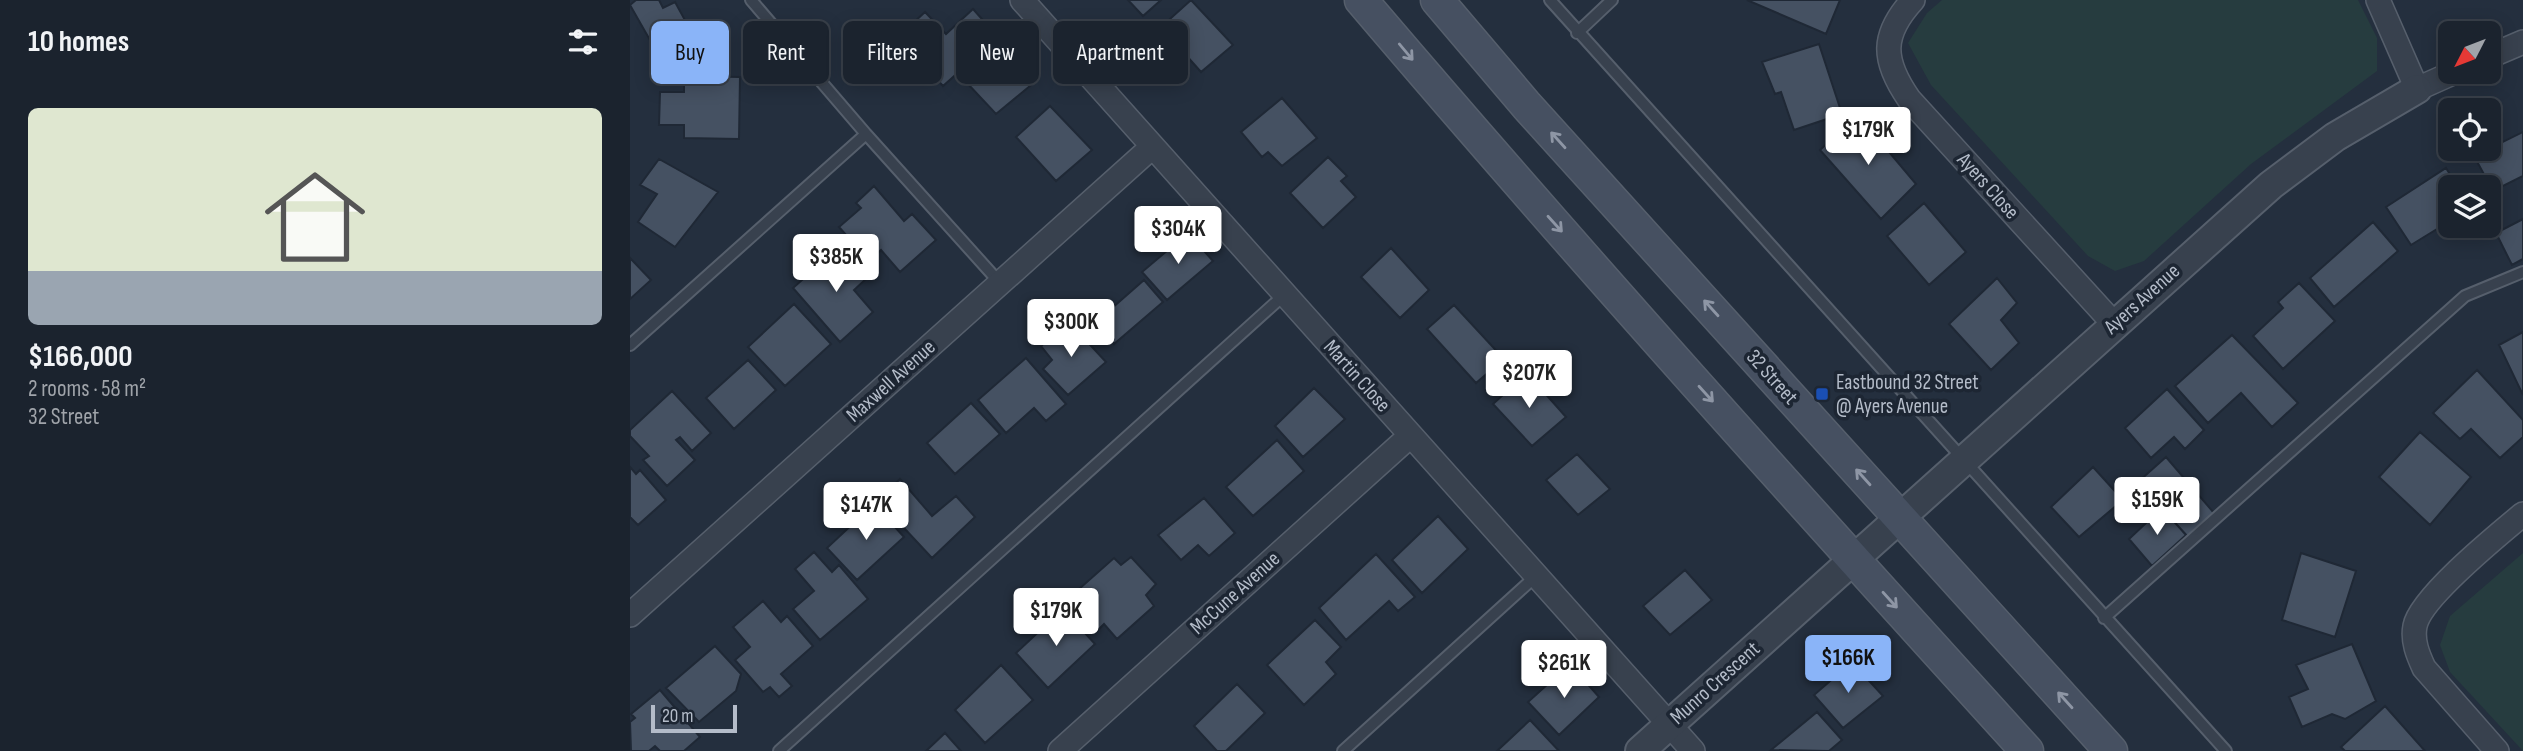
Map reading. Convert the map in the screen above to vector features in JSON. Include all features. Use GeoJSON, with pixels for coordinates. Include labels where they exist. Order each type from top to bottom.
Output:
{"type":"FeatureCollection","features":[{"type":"Feature","properties":{"kind":"main road"},"geometry":{"type":"LineString","coordinates":[[1361,0],[1477,136],[2027,751]]}},
{"type":"Feature","properties":{"kind":"main road","name":"32 Street"},"geometry":{"type":"LineString","coordinates":[[1437,0],[1527,106],[2111,751]]}},
{"type":"Feature","properties":{"kind":"street","name":"Martin Close"},"geometry":{"type":"LineString","coordinates":[[1022,0],[1693,751]]}},
{"type":"Feature","properties":{"kind":"street","name":"Ayers Close"},"geometry":{"type":"LineString","coordinates":[[1913,0],[1899,15],[1889,35],[1888,55],[1896,80],[1909,99],[2113,324]]}},
{"type":"Feature","properties":{"kind":"street"},"geometry":{"type":"LineString","coordinates":[[2378,0],[2417,89]]}},
{"type":"Feature","properties":{"kind":"street"},"geometry":{"type":"LineString","coordinates":[[2501,51],[2523,42]]}},
{"type":"Feature","properties":{"kind":"street","name":"Ayers Avenue"},"geometry":{"type":"LineString","coordinates":[[1853,559],[2271,184],[2335,136],[2438,80]]}},
{"type":"Feature","properties":{"kind":"street","name":"Maxwell Avenue"},"geometry":{"type":"LineString","coordinates":[[630,615],[1152,147]]}},
{"type":"Feature","properties":{"kind":"street","name":"McCune Avenue"},"geometry":{"type":"LineString","coordinates":[[1060,751],[1410,436]]}},
{"type":"Feature","properties":{"kind":"street"},"geometry":{"type":"LineString","coordinates":[[2497,751],[2424,668],[2418,654],[2415,625],[2430,599],[2523,514]]}},
{"type":"Feature","properties":{"kind":"street","name":"Munro Crescent"},"geometry":{"type":"LineString","coordinates":[[1640,751],[1853,559]]}},
{"type":"Feature","properties":{"kind":"lane"},"geometry":{"type":"LineString","coordinates":[[751,0],[866,134],[1000,283]]}},
{"type":"Feature","properties":{"kind":"lane"},"geometry":{"type":"LineString","coordinates":[[1550,0],[2226,751]]}},
{"type":"Feature","properties":{"kind":"lane"},"geometry":{"type":"LineString","coordinates":[[1577,33],[1612,0]]}},
{"type":"Feature","properties":{"kind":"lane"},"geometry":{"type":"LineString","coordinates":[[630,345],[866,134]]}},
{"type":"Feature","properties":{"kind":"lane"},"geometry":{"type":"LineString","coordinates":[[2104,618],[2465,296],[2523,272]]}},
{"type":"Feature","properties":{"kind":"lane"},"geometry":{"type":"LineString","coordinates":[[779,751],[1284,295]]}},
{"type":"Feature","properties":{"kind":"lane"},"geometry":{"type":"LineString","coordinates":[[1343,751],[1536,576]]}},
{"type":"Feature","properties":{"kind":"green space"},"geometry":{"type":"Polygon","coordinates":[[[1942,0],[2358,0],[2377,38],[2377,71],[2251,164],[2144,261],[2115,271],[2088,256],[1931,85],[1908,43],[1927,13],[1942,0]]]}},
{"type":"Feature","properties":{"kind":"green space"},"geometry":{"type":"Polygon","coordinates":[[[2523,553],[2523,751],[2450,672],[2440,645],[2450,616],[2523,553]]]}},
{"type":"Feature","properties":{"kind":"building"},"geometry":{"type":"Polygon","coordinates":[[[636,0],[659,0],[663,8],[675,2],[685,21],[651,21],[651,42],[630,5],[636,0]]]}},
{"type":"Feature","properties":{"kind":"building"},"geometry":{"type":"Polygon","coordinates":[[[1128,0],[1161,0],[1143,16],[1128,0]]]}},
{"type":"Feature","properties":{"kind":"building"},"geometry":{"type":"Polygon","coordinates":[[[1191,0],[1233,45],[1201,72],[1188,57],[1188,21],[1168,21],[1191,0]]]}},
{"type":"Feature","properties":{"kind":"building"},"geometry":{"type":"Polygon","coordinates":[[[1747,0],[1840,0],[1826,34],[1747,0]]]}},
{"type":"Feature","properties":{"kind":"building"},"geometry":{"type":"Polygon","coordinates":[[[973,9],[984,21],[960,21],[973,9]]]}},
{"type":"Feature","properties":{"kind":"building"},"geometry":{"type":"Polygon","coordinates":[[[925,12],[934,21],[915,21],[925,12]]]}},
{"type":"Feature","properties":{"kind":"building"},"geometry":{"type":"Polygon","coordinates":[[[956,25],[956,74],[943,86],[942,30],[946,34],[956,25]]]}},
{"type":"Feature","properties":{"kind":"building"},"geometry":{"type":"Polygon","coordinates":[[[1819,44],[1842,114],[1794,130],[1781,92],[1775,94],[1762,62],[1819,44]]]}},
{"type":"Feature","properties":{"kind":"building"},"geometry":{"type":"Polygon","coordinates":[[[729,77],[740,77],[739,139],[684,138],[684,125],[659,125],[660,92],[684,92],[684,84],[729,84],[729,77]]]}},
{"type":"Feature","properties":{"kind":"building"},"geometry":{"type":"Polygon","coordinates":[[[968,84],[1032,84],[996,114],[968,84]]]}},
{"type":"Feature","properties":{"kind":"building"},"geometry":{"type":"Polygon","coordinates":[[[1282,98],[1317,138],[1282,166],[1268,152],[1262,157],[1241,132],[1282,98]]]}},
{"type":"Feature","properties":{"kind":"building"},"geometry":{"type":"Polygon","coordinates":[[[1050,106],[1092,150],[1056,181],[1016,137],[1050,106]]]}},
{"type":"Feature","properties":{"kind":"building"},"geometry":{"type":"Polygon","coordinates":[[[1858,115],[1916,184],[1881,219],[1820,150],[1858,115]]]}},
{"type":"Feature","properties":{"kind":"building"},"geometry":{"type":"Polygon","coordinates":[[[2523,132],[2523,176],[2501,187],[2501,175],[2484,175],[2477,161],[2501,161],[2501,143],[2523,132]]]}},
{"type":"Feature","properties":{"kind":"building"},"geometry":{"type":"Polygon","coordinates":[[[1328,157],[1347,176],[1341,181],[1356,197],[1323,228],[1290,193],[1328,157]]]}},
{"type":"Feature","properties":{"kind":"building"},"geometry":{"type":"Polygon","coordinates":[[[659,159],[718,192],[675,247],[638,222],[657,194],[640,185],[659,159]]]}},
{"type":"Feature","properties":{"kind":"building"},"geometry":{"type":"Polygon","coordinates":[[[2446,168],[2450,175],[2438,175],[2438,228],[2411,245],[2386,207],[2446,168]]]}},
{"type":"Feature","properties":{"kind":"building"},"geometry":{"type":"Polygon","coordinates":[[[874,186],[904,221],[912,214],[936,240],[900,272],[881,250],[869,261],[839,227],[861,208],[856,203],[874,186]]]}},
{"type":"Feature","properties":{"kind":"building"},"geometry":{"type":"Polygon","coordinates":[[[1924,203],[1966,252],[1929,285],[1887,236],[1924,203]]]}},
{"type":"Feature","properties":{"kind":"building"},"geometry":{"type":"Polygon","coordinates":[[[2523,219],[2523,259],[2512,265],[2498,238],[2501,238],[2501,230],[2523,219]]]}},
{"type":"Feature","properties":{"kind":"building"},"geometry":{"type":"Polygon","coordinates":[[[2373,222],[2398,251],[2334,307],[2310,278],[2373,222]]]}},
{"type":"Feature","properties":{"kind":"building"},"geometry":{"type":"Polygon","coordinates":[[[1188,233],[1213,261],[1167,300],[1142,272],[1188,233]]]}},
{"type":"Feature","properties":{"kind":"building"},"geometry":{"type":"Polygon","coordinates":[[[840,246],[867,278],[854,290],[873,312],[840,342],[793,288],[840,246]]]}},
{"type":"Feature","properties":{"kind":"building"},"geometry":{"type":"Polygon","coordinates":[[[1391,248],[1429,290],[1400,318],[1361,277],[1391,248]]]}},
{"type":"Feature","properties":{"kind":"building"},"geometry":{"type":"Polygon","coordinates":[[[630,258],[651,280],[630,299],[630,258]]]}},
{"type":"Feature","properties":{"kind":"building"},"geometry":{"type":"Polygon","coordinates":[[[1997,278],[2017,303],[2001,320],[2019,343],[1991,370],[1949,324],[1997,278]]]}},
{"type":"Feature","properties":{"kind":"building"},"geometry":{"type":"Polygon","coordinates":[[[1144,280],[1163,302],[1114,344],[1095,323],[1144,280]]]}},
{"type":"Feature","properties":{"kind":"building"},"geometry":{"type":"Polygon","coordinates":[[[2299,283],[2335,321],[2283,369],[2253,336],[2283,308],[2278,302],[2299,283]]]}},
{"type":"Feature","properties":{"kind":"building"},"geometry":{"type":"Polygon","coordinates":[[[794,304],[831,344],[785,386],[748,347],[794,304]]]}},
{"type":"Feature","properties":{"kind":"building"},"geometry":{"type":"Polygon","coordinates":[[[1454,305],[1504,359],[1476,383],[1427,329],[1454,305]]]}},
{"type":"Feature","properties":{"kind":"building"},"geometry":{"type":"Polygon","coordinates":[[[1069,322],[1106,362],[1068,395],[1043,369],[1052,360],[1041,346],[1069,322]]]}},
{"type":"Feature","properties":{"kind":"building"},"geometry":{"type":"Polygon","coordinates":[[[2523,332],[2523,395],[2499,345],[2523,332]]]}},
{"type":"Feature","properties":{"kind":"building"},"geometry":{"type":"Polygon","coordinates":[[[2232,335],[2298,403],[2272,427],[2241,393],[2208,423],[2175,386],[2232,335]]]}},
{"type":"Feature","properties":{"kind":"building"},"geometry":{"type":"Polygon","coordinates":[[[1026,358],[1066,404],[1046,421],[1034,408],[1006,433],[978,400],[1026,358]]]}},
{"type":"Feature","properties":{"kind":"building"},"geometry":{"type":"Polygon","coordinates":[[[748,360],[776,390],[734,429],[706,398],[748,360]]]}},
{"type":"Feature","properties":{"kind":"building"},"geometry":{"type":"Polygon","coordinates":[[[2477,370],[2523,420],[2523,437],[2500,458],[2471,429],[2460,439],[2433,413],[2477,370]]]}},
{"type":"Feature","properties":{"kind":"building"},"geometry":{"type":"Polygon","coordinates":[[[1527,373],[1566,417],[1532,446],[1493,404],[1527,373]]]}},
{"type":"Feature","properties":{"kind":"building"},"geometry":{"type":"Polygon","coordinates":[[[1314,388],[1345,419],[1303,457],[1275,426],[1314,388]]]}},
{"type":"Feature","properties":{"kind":"building"},"geometry":{"type":"Polygon","coordinates":[[[2167,389],[2204,430],[2185,449],[2174,437],[2151,458],[2125,428],[2167,389]]]}},
{"type":"Feature","properties":{"kind":"building"},"geometry":{"type":"Polygon","coordinates":[[[672,391],[711,433],[692,451],[680,437],[676,440],[695,460],[667,486],[643,460],[649,456],[630,436],[630,430],[672,391]]]}},
{"type":"Feature","properties":{"kind":"building"},"geometry":{"type":"Polygon","coordinates":[[[971,403],[1000,434],[955,474],[927,443],[971,403]]]}},
{"type":"Feature","properties":{"kind":"building"},"geometry":{"type":"Polygon","coordinates":[[[2420,432],[2471,477],[2430,525],[2379,477],[2420,432]]]}},
{"type":"Feature","properties":{"kind":"building"},"geometry":{"type":"Polygon","coordinates":[[[1277,440],[1304,471],[1253,516],[1226,487],[1277,440]]]}},
{"type":"Feature","properties":{"kind":"building"},"geometry":{"type":"Polygon","coordinates":[[[1577,454],[1610,489],[1578,515],[1546,480],[1577,454]]]}},
{"type":"Feature","properties":{"kind":"building"},"geometry":{"type":"Polygon","coordinates":[[[2166,457],[2214,513],[2189,538],[2138,482],[2166,457]]]}},
{"type":"Feature","properties":{"kind":"building"},"geometry":{"type":"Polygon","coordinates":[[[630,467],[636,474],[640,470],[666,500],[638,525],[630,517],[630,467]]]}},
{"type":"Feature","properties":{"kind":"building"},"geometry":{"type":"Polygon","coordinates":[[[2093,467],[2123,500],[2079,537],[2051,507],[2093,467]]]}},
{"type":"Feature","properties":{"kind":"building"},"geometry":{"type":"Polygon","coordinates":[[[900,479],[932,516],[956,496],[975,517],[932,558],[878,500],[900,479]]]}},
{"type":"Feature","properties":{"kind":"building"},"geometry":{"type":"Polygon","coordinates":[[[1204,498],[1235,533],[1209,556],[1198,545],[1181,560],[1158,535],[1204,498]]]}},
{"type":"Feature","properties":{"kind":"building"},"geometry":{"type":"Polygon","coordinates":[[[874,504],[904,537],[857,580],[827,548],[874,504]]]}},
{"type":"Feature","properties":{"kind":"building"},"geometry":{"type":"Polygon","coordinates":[[[2162,508],[2186,535],[2152,566],[2129,539],[2162,508]]]}},
{"type":"Feature","properties":{"kind":"building"},"geometry":{"type":"Polygon","coordinates":[[[1438,516],[1468,549],[1422,593],[1392,560],[1438,516]]]}},
{"type":"Feature","properties":{"kind":"building"},"geometry":{"type":"Polygon","coordinates":[[[814,552],[832,572],[839,565],[868,599],[820,640],[793,609],[814,591],[795,569],[814,552]]]}},
{"type":"Feature","properties":{"kind":"building"},"geometry":{"type":"Polygon","coordinates":[[[2301,553],[2356,571],[2335,637],[2282,620],[2301,553]]]}},
{"type":"Feature","properties":{"kind":"building"},"geometry":{"type":"Polygon","coordinates":[[[1376,554],[1415,597],[1398,611],[1389,601],[1346,640],[1319,608],[1376,554]]]}},
{"type":"Feature","properties":{"kind":"building"},"geometry":{"type":"Polygon","coordinates":[[[1131,557],[1156,584],[1146,595],[1154,606],[1117,639],[1104,624],[1098,630],[1070,597],[1114,558],[1121,565],[1131,557]]]}},
{"type":"Feature","properties":{"kind":"building"},"geometry":{"type":"Polygon","coordinates":[[[1685,570],[1712,600],[1670,635],[1643,606],[1685,570]]]}},
{"type":"Feature","properties":{"kind":"building"},"geometry":{"type":"Polygon","coordinates":[[[763,601],[781,622],[787,616],[813,646],[781,674],[792,686],[779,697],[770,687],[763,692],[735,660],[750,647],[733,627],[763,601]]]}},
{"type":"Feature","properties":{"kind":"building"},"geometry":{"type":"Polygon","coordinates":[[[1063,609],[1095,644],[1048,688],[1016,653],[1063,609]]]}},
{"type":"Feature","properties":{"kind":"building"},"geometry":{"type":"Polygon","coordinates":[[[1315,620],[1341,647],[1326,662],[1336,674],[1304,705],[1267,665],[1315,620]]]}},
{"type":"Feature","properties":{"kind":"building"},"geometry":{"type":"Polygon","coordinates":[[[2352,644],[2376,701],[2345,719],[2332,714],[2302,727],[2289,697],[2308,689],[2296,665],[2352,644]]]}},
{"type":"Feature","properties":{"kind":"building"},"geometry":{"type":"Polygon","coordinates":[[[715,646],[741,674],[736,691],[699,722],[666,688],[715,646]]]}},
{"type":"Feature","properties":{"kind":"building"},"geometry":{"type":"Polygon","coordinates":[[[1852,662],[1883,696],[1843,728],[1814,695],[1852,662]]]}},
{"type":"Feature","properties":{"kind":"building"},"geometry":{"type":"Polygon","coordinates":[[[1570,664],[1599,697],[1559,735],[1528,702],[1570,664]]]}},
{"type":"Feature","properties":{"kind":"building"},"geometry":{"type":"Polygon","coordinates":[[[1001,665],[1033,700],[985,743],[955,710],[1001,665]]]}},
{"type":"Feature","properties":{"kind":"building"},"geometry":{"type":"Polygon","coordinates":[[[1237,684],[1265,713],[1226,751],[1217,751],[1194,726],[1237,684]]]}},
{"type":"Feature","properties":{"kind":"building"},"geometry":{"type":"Polygon","coordinates":[[[660,690],[700,737],[684,751],[660,751],[655,746],[649,751],[631,751],[630,722],[635,718],[631,714],[660,690]]]}},
{"type":"Feature","properties":{"kind":"building"},"geometry":{"type":"Polygon","coordinates":[[[2385,706],[2425,751],[2345,751],[2341,747],[2385,706]]]}},
{"type":"Feature","properties":{"kind":"building"},"geometry":{"type":"Polygon","coordinates":[[[1817,712],[1842,740],[1829,751],[1771,750],[1817,712]]]}},
{"type":"Feature","properties":{"kind":"building"},"geometry":{"type":"Polygon","coordinates":[[[1530,720],[1559,751],[1497,751],[1530,720]]]}},
{"type":"Feature","properties":{"kind":"building"},"geometry":{"type":"Polygon","coordinates":[[[945,733],[961,751],[926,751],[945,733]]]}},
{"type":"Feature","properties":{"kind":"place","name":"Eastbound 32 Street @ Ayers Avenue"},"geometry":{"type":"Point","coordinates":[1822,394]}}]}
